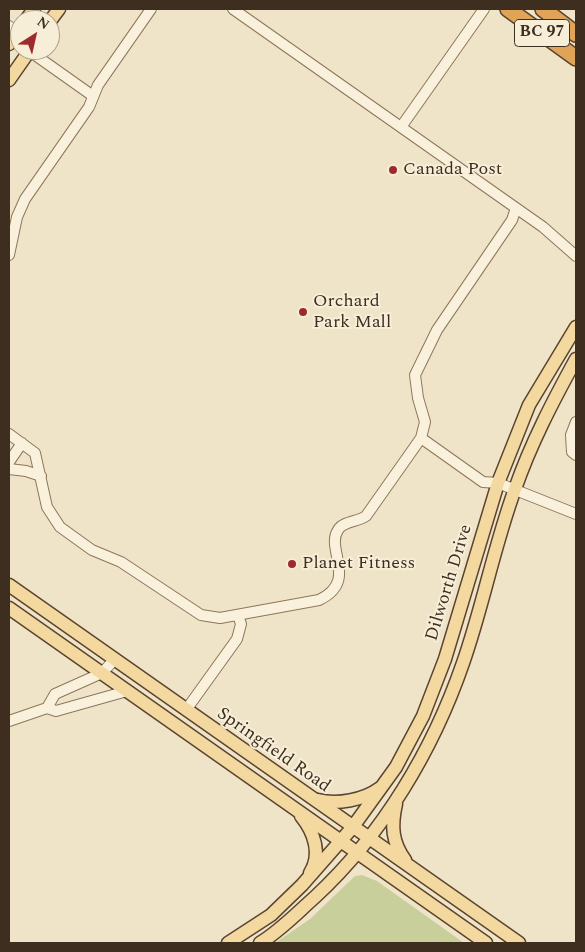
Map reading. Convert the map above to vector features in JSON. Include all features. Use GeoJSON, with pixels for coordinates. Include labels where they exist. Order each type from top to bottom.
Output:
{"type":"FeatureCollection","features":[{"type":"Feature","properties":{"kind":"highway","name":"BC 97"},"geometry":{"type":"LineString","coordinates":[[508,9],[576,58]]}},
{"type":"Feature","properties":{"kind":"highway","name":"BC 97"},"geometry":{"type":"LineString","coordinates":[[543,9],[576,34]]}},
{"type":"Feature","properties":{"kind":"main road"},"geometry":{"type":"LineString","coordinates":[[9,80],[14,60]]}},
{"type":"Feature","properties":{"kind":"main road","name":"Dilworth Drive"},"geometry":{"type":"LineString","coordinates":[[302,885],[352,828],[384,785],[396,767],[423,716],[442,667],[498,484],[529,405],[576,327]]}},
{"type":"Feature","properties":{"kind":"main road","name":"Dilworth Drive"},"geometry":{"type":"LineString","coordinates":[[260,943],[270,937],[323,889],[358,852],[412,775],[445,710],[463,662],[514,490],[544,418],[576,359]]}},
{"type":"Feature","properties":{"kind":"main road","name":"Springfield Road"},"geometry":{"type":"LineString","coordinates":[[9,585],[352,828],[519,943]]}},
{"type":"Feature","properties":{"kind":"main road","name":"Springfield Road"},"geometry":{"type":"LineString","coordinates":[[9,608],[342,840],[486,943]]}},
{"type":"Feature","properties":{"kind":"main road"},"geometry":{"type":"LineString","coordinates":[[307,796],[332,804],[374,792],[384,785]]}},
{"type":"Feature","properties":{"kind":"main road"},"geometry":{"type":"LineString","coordinates":[[398,795],[393,816],[392,835],[396,848],[412,870]]}},
{"type":"Feature","properties":{"kind":"main road"},"geometry":{"type":"LineString","coordinates":[[228,943],[271,915],[302,885],[314,866],[317,854],[309,826],[296,809]]}},
{"type":"Feature","properties":{"kind":"street"},"geometry":{"type":"LineString","coordinates":[[9,255],[23,203],[89,107],[98,85],[151,9]]}},
{"type":"Feature","properties":{"kind":"street"},"geometry":{"type":"LineString","coordinates":[[233,9],[543,227],[576,256]]}},
{"type":"Feature","properties":{"kind":"street"},"geometry":{"type":"LineString","coordinates":[[401,127],[484,9]]}},
{"type":"Feature","properties":{"kind":"street"},"geometry":{"type":"LineString","coordinates":[[44,60],[93,96]]}},
{"type":"Feature","properties":{"kind":"street"},"geometry":{"type":"LineString","coordinates":[[9,434],[34,453],[46,502],[52,518],[64,530],[92,550],[121,562],[201,615],[212,618],[314,602],[329,594],[336,584],[340,571],[335,540],[337,530],[343,525],[357,522],[366,516],[421,438],[426,422],[418,398],[415,375],[437,330],[512,220],[516,208]]}},
{"type":"Feature","properties":{"kind":"street"},"geometry":{"type":"LineString","coordinates":[[576,422],[570,441],[572,452],[576,455]]}},
{"type":"Feature","properties":{"kind":"street"},"geometry":{"type":"LineString","coordinates":[[421,438],[483,482],[498,484],[576,514]]}},
{"type":"Feature","properties":{"kind":"street"},"geometry":{"type":"LineString","coordinates":[[9,462],[22,443]]}},
{"type":"Feature","properties":{"kind":"street"},"geometry":{"type":"LineString","coordinates":[[9,470],[41,476]]}},
{"type":"Feature","properties":{"kind":"street"},"geometry":{"type":"LineString","coordinates":[[186,710],[237,638],[241,624],[238,615]]}},
{"type":"Feature","properties":{"kind":"street"},"geometry":{"type":"LineString","coordinates":[[47,708],[54,694],[102,673],[115,659]]}},
{"type":"Feature","properties":{"kind":"street"},"geometry":{"type":"LineString","coordinates":[[9,721],[47,708],[56,711],[126,691]]}},
{"type":"Feature","properties":{"kind":"green space"},"geometry":{"type":"Polygon","coordinates":[[[362,875],[377,881],[464,943],[275,943],[310,919],[355,876],[362,875]]]}},
{"type":"Feature","properties":{"kind":"place","name":"Canada Post"},"geometry":{"type":"Point","coordinates":[393,170]}},
{"type":"Feature","properties":{"kind":"place","name":"Orchard Park Mall"},"geometry":{"type":"Point","coordinates":[303,312]}},
{"type":"Feature","properties":{"kind":"place","name":"Planet Fitness"},"geometry":{"type":"Point","coordinates":[292,564]}}]}
